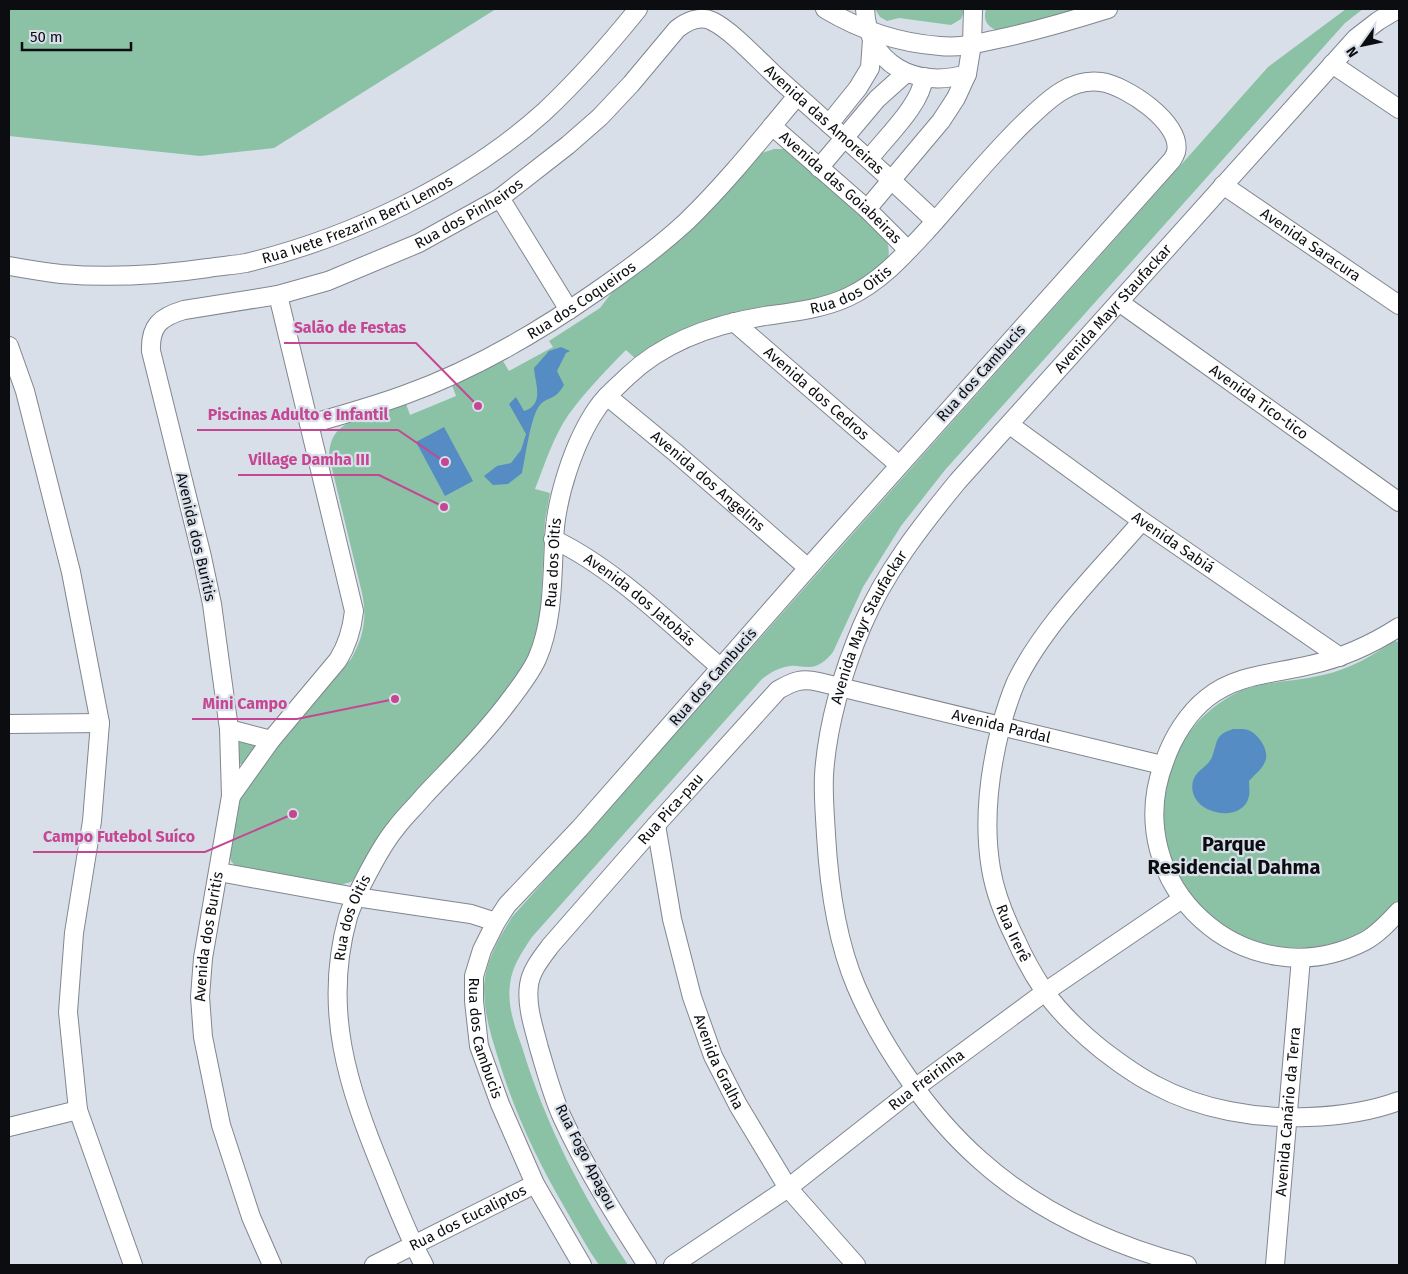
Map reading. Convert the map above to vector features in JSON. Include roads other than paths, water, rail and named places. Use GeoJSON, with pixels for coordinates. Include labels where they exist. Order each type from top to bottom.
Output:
{"type":"FeatureCollection","features":[{"type":"Feature","properties":{"kind":"street","name":"Rua Ivete Frezarin Berti Lemos"},"geometry":{"type":"LineString","coordinates":[[9,266],[62,274],[128,275],[183,272],[245,263],[298,248],[351,229],[409,203],[452,179],[494,151],[542,113],[575,82],[638,9]]}},
{"type":"Feature","properties":{"kind":"street"},"geometry":{"type":"LineString","coordinates":[[825,9],[870,35],[942,46],[972,44],[1060,25],[1108,9]]}},
{"type":"Feature","properties":{"kind":"street"},"geometry":{"type":"LineString","coordinates":[[829,124],[858,88],[870,68],[872,58],[870,35],[864,9]]}},
{"type":"Feature","properties":{"kind":"street"},"geometry":{"type":"LineString","coordinates":[[866,209],[893,180],[941,121],[956,98],[967,74],[972,44],[973,9]]}},
{"type":"Feature","properties":{"kind":"street","name":"Avenida Mayr Staufackar"},"geometry":{"type":"LineString","coordinates":[[1187,1265],[1149,1255],[1083,1229],[1022,1193],[980,1161],[946,1128],[915,1088],[882,1035],[856,986],[843,948],[829,883],[824,816],[824,775],[830,729],[841,687],[862,626],[890,571],[942,500],[1356,38],[1398,9]]}},
{"type":"Feature","properties":{"kind":"street","name":"Rua dos Pinheiros"},"geometry":{"type":"LineString","coordinates":[[168,314],[278,295],[328,281],[420,243],[500,198],[568,146],[600,117],[631,84],[676,29],[692,20],[711,20]]}},
{"type":"Feature","properties":{"kind":"street","name":"Avenida das Amoreiras"},"geometry":{"type":"LineString","coordinates":[[711,20],[731,35],[893,180],[935,221]]}},
{"type":"Feature","properties":{"kind":"street"},"geometry":{"type":"LineString","coordinates":[[870,35],[890,63],[906,73],[954,78],[967,74]]}},
{"type":"Feature","properties":{"kind":"street"},"geometry":{"type":"LineString","coordinates":[[1332,64],[1399,109]]}},
{"type":"Feature","properties":{"kind":"street"},"geometry":{"type":"LineString","coordinates":[[819,168],[877,99],[906,73]]}},
{"type":"Feature","properties":{"kind":"street"},"geometry":{"type":"LineString","coordinates":[[868,159],[915,101],[921,89],[924,76]]}},
{"type":"Feature","properties":{"kind":"street","name":"Rua dos Cambucis"},"geometry":{"type":"LineString","coordinates":[[582,1265],[534,1184],[500,1104],[480,1046],[474,1001],[474,976],[482,950],[507,905],[580,828],[899,465],[1172,160],[1176,153],[1175,139],[1168,125],[1150,107],[1120,88],[1101,82]]}},
{"type":"Feature","properties":{"kind":"street","name":"Rua dos Oitis"},"geometry":{"type":"LineString","coordinates":[[424,1265],[413,1245],[363,1124],[351,1088],[341,1041],[337,1010],[339,962],[348,916],[380,852],[395,828],[499,714],[538,656],[550,608],[554,538],[560,498],[570,463],[598,408],[607,396],[633,371],[662,351],[694,333],[734,322],[820,307],[848,297],[888,272],[1020,126],[1046,102],[1058,92],[1070,86],[1101,82]]}},
{"type":"Feature","properties":{"kind":"street","name":"Rua dos Coqueiros"},"geometry":{"type":"LineString","coordinates":[[310,424],[405,395],[443,380],[493,356],[570,310],[630,268],[686,221],[735,169],[797,96]]}},
{"type":"Feature","properties":{"kind":"street","name":"Avenida das Goiabeiras"},"geometry":{"type":"LineString","coordinates":[[772,126],[866,209],[908,250]]}},
{"type":"Feature","properties":{"kind":"street","name":"Avenida Saracura"},"geometry":{"type":"LineString","coordinates":[[1223,185],[1399,305]]}},
{"type":"Feature","properties":{"kind":"street"},"geometry":{"type":"LineString","coordinates":[[500,198],[570,310]]}},
{"type":"Feature","properties":{"kind":"street"},"geometry":{"type":"LineString","coordinates":[[231,796],[271,740],[346,648],[354,611],[278,295]]}},
{"type":"Feature","properties":{"kind":"street","name":"Avenida Tico-tico"},"geometry":{"type":"LineString","coordinates":[[1119,302],[1399,502]]}},
{"type":"Feature","properties":{"kind":"street","name":"Avenida dos Buritis"},"geometry":{"type":"LineString","coordinates":[[168,314],[161,320],[150,338],[151,351],[210,594],[229,730],[231,796],[203,958],[200,997],[203,1038],[221,1124],[251,1217],[272,1265]]}},
{"type":"Feature","properties":{"kind":"street","name":"Avenida dos Cedros"},"geometry":{"type":"LineString","coordinates":[[734,322],[899,465]]}},
{"type":"Feature","properties":{"kind":"street"},"geometry":{"type":"LineString","coordinates":[[9,346],[25,391],[71,572],[100,723],[92,821],[74,933],[68,1012],[78,1110],[133,1265]]}},
{"type":"Feature","properties":{"kind":"street","name":"Avenida dos Angelins"},"geometry":{"type":"LineString","coordinates":[[607,396],[676,453],[808,568]]}},
{"type":"Feature","properties":{"kind":"street","name":"Avenida Sabiá"},"geometry":{"type":"LineString","coordinates":[[1010,425],[1142,521],[1340,658]]}},
{"type":"Feature","properties":{"kind":"street","name":"Rua Irerê"},"geometry":{"type":"LineString","coordinates":[[1142,521],[1067,607],[1035,648],[1015,683],[1001,727],[990,780],[987,832],[991,872],[1007,921],[1024,958],[1045,992],[1064,1016],[1120,1064],[1155,1086],[1201,1104],[1245,1114],[1287,1118],[1335,1116],[1376,1110],[1399,1101]]}},
{"type":"Feature","properties":{"kind":"street","name":"Avenida dos Jatobás"},"geometry":{"type":"LineString","coordinates":[[554,538],[580,552],[647,603],[720,667]]}},
{"type":"Feature","properties":{"kind":"street"},"geometry":{"type":"LineString","coordinates":[[1399,626],[1366,646],[1340,658],[1309,666],[1253,676],[1233,682],[1206,698],[1190,715],[1172,742],[1162,765],[1155,803],[1155,827],[1159,850],[1167,873],[1182,899],[1210,928],[1230,941],[1252,950],[1275,956],[1300,958],[1322,956],[1345,950],[1367,940],[1385,926],[1399,911]]}},
{"type":"Feature","properties":{"kind":"street","name":"Rua Pica-pau"},"geometry":{"type":"LineString","coordinates":[[529,984],[540,959],[656,825],[778,690],[791,683],[805,679],[841,687]]}},
{"type":"Feature","properties":{"kind":"street","name":"Avenida Pardal"},"geometry":{"type":"LineString","coordinates":[[841,687],[1162,765]]}},
{"type":"Feature","properties":{"kind":"street"},"geometry":{"type":"LineString","coordinates":[[9,724],[100,723]]}},
{"type":"Feature","properties":{"kind":"street"},"geometry":{"type":"LineString","coordinates":[[229,730],[271,740]]}},
{"type":"Feature","properties":{"kind":"street","name":"Avenida Gralha"},"geometry":{"type":"LineString","coordinates":[[656,825],[672,918],[692,997],[713,1056],[738,1105],[788,1188],[856,1265]]}},
{"type":"Feature","properties":{"kind":"street"},"geometry":{"type":"LineString","coordinates":[[219,872],[356,897],[471,914],[496,922]]}},
{"type":"Feature","properties":{"kind":"street","name":"Rua Freirinha"},"geometry":{"type":"LineString","coordinates":[[673,1265],[788,1188],[915,1088],[1045,992],[1182,899]]}},
{"type":"Feature","properties":{"kind":"street","name":"Avenida Canário da Terra"},"geometry":{"type":"LineString","coordinates":[[1275,1265],[1300,958]]}},
{"type":"Feature","properties":{"kind":"street","name":"Rua Fogo Apagou"},"geometry":{"type":"LineString","coordinates":[[529,984],[528,999],[532,1024],[562,1115],[584,1161],[616,1217],[647,1265]]}},
{"type":"Feature","properties":{"kind":"street"},"geometry":{"type":"LineString","coordinates":[[9,1127],[78,1110]]}},
{"type":"Feature","properties":{"kind":"street","name":"Rua dos Eucaliptos"},"geometry":{"type":"LineString","coordinates":[[374,1265],[534,1184]]}},
{"type":"Feature","properties":{"kind":"water"},"geometry":{"type":"Polygon","coordinates":[[[561,347],[570,351],[566,353],[557,371],[564,385],[558,394],[543,402],[537,410],[531,427],[522,473],[508,484],[493,485],[484,476],[497,466],[511,463],[521,450],[526,434],[509,404],[516,397],[524,411],[535,404],[537,393],[534,368],[549,351],[561,347]]]}},
{"type":"Feature","properties":{"kind":"water"},"geometry":{"type":"Polygon","coordinates":[[[444,427],[473,481],[445,496],[416,442],[444,427]]]}},
{"type":"Feature","properties":{"kind":"water"},"geometry":{"type":"Polygon","coordinates":[[[1233,729],[1248,730],[1255,734],[1265,748],[1266,759],[1261,769],[1249,781],[1249,796],[1245,805],[1237,811],[1227,813],[1216,812],[1206,808],[1198,801],[1193,792],[1193,781],[1212,757],[1220,737],[1233,729]]]}},
{"type":"Feature","properties":{"kind":"place","name":"Salão de Festas"},"geometry":{"type":"Point","coordinates":[478,406]}},
{"type":"Feature","properties":{"kind":"place","name":"Piscinas Adulto e Infantil"},"geometry":{"type":"Point","coordinates":[445,462]}},
{"type":"Feature","properties":{"kind":"place","name":"Village Damha III"},"geometry":{"type":"Point","coordinates":[444,507]}},
{"type":"Feature","properties":{"kind":"place","name":"Mini Campo"},"geometry":{"type":"Point","coordinates":[395,699]}},
{"type":"Feature","properties":{"kind":"place","name":"Campo Futebol Suíco"},"geometry":{"type":"Point","coordinates":[293,814]}},
{"type":"Feature","properties":{"kind":"district","name":"Parque Residencial Dahma"},"geometry":{"type":"Point","coordinates":[1234,856]}}]}
